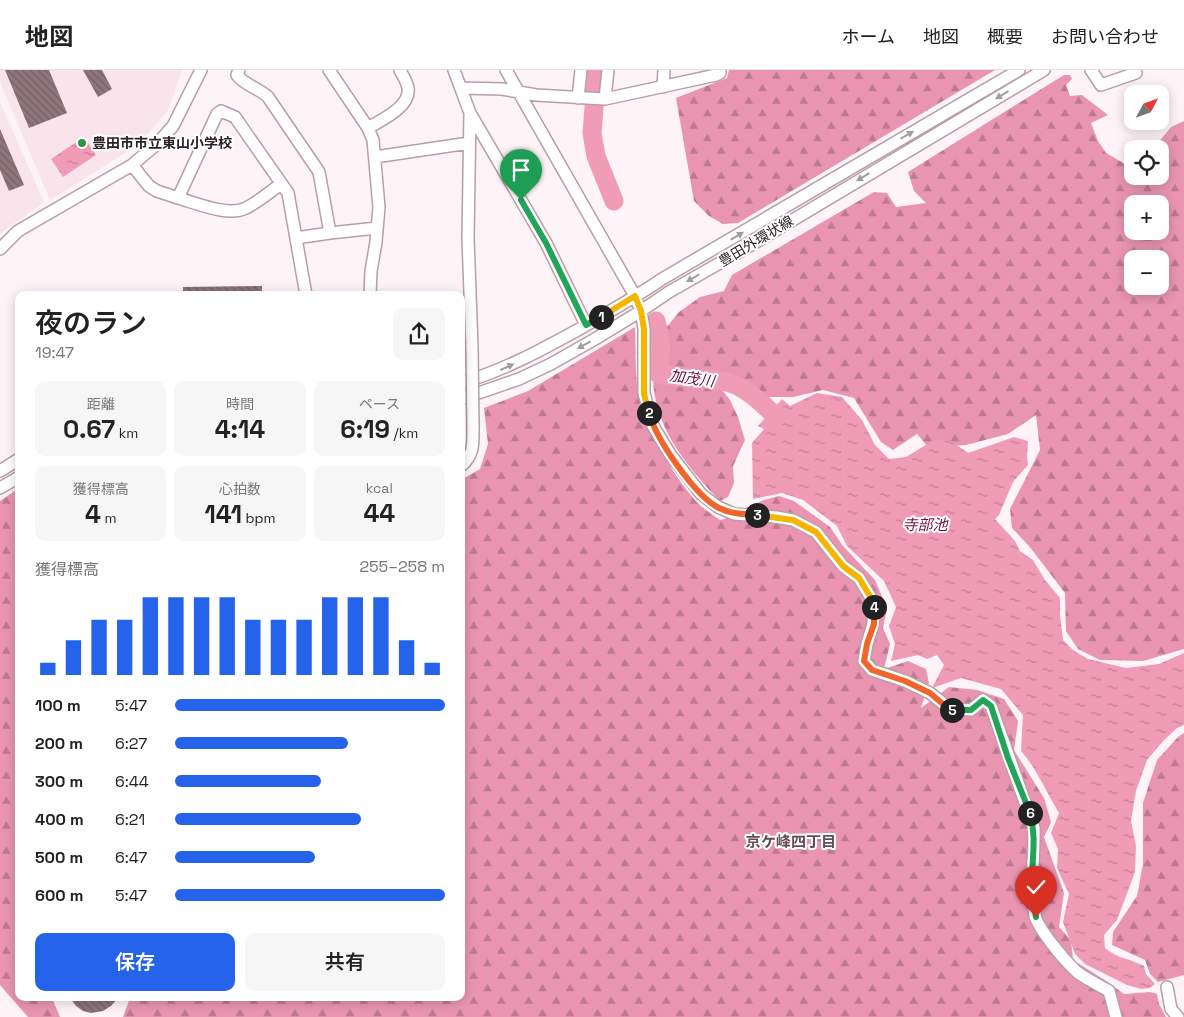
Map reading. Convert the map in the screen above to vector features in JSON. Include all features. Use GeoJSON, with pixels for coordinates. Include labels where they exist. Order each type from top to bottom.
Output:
{"type":"FeatureCollection","features":[{"type":"Feature","properties":{"kind":"street"},"geometry":{"type":"LineString","coordinates":[[0,249],[18,231],[132,165],[157,144],[173,126],[201,70]]}},
{"type":"Feature","properties":{"kind":"street"},"geometry":{"type":"LineString","coordinates":[[239,70],[237,75],[239,78],[268,96],[318,172],[330,233]]}},
{"type":"Feature","properties":{"kind":"street"},"geometry":{"type":"LineString","coordinates":[[329,70],[368,128],[373,140],[379,207],[370,291]]}},
{"type":"Feature","properties":{"kind":"street"},"geometry":{"type":"LineString","coordinates":[[368,128],[402,107],[408,87],[400,70]]}},
{"type":"Feature","properties":{"kind":"street"},"geometry":{"type":"LineString","coordinates":[[454,70],[470,113],[546,243],[586,325]]}},
{"type":"Feature","properties":{"kind":"street"},"geometry":{"type":"LineString","coordinates":[[506,70],[635,296],[641,311],[644,329],[644,394],[653,426],[670,454],[701,494],[718,507],[734,514],[760,515],[793,520],[816,532],[843,566],[859,578],[874,603],[874,624],[867,644],[864,661],[872,670],[905,681],[930,693],[950,710],[971,710],[983,700],[991,706],[1034,828],[1035,849],[1032,876],[1036,917],[1045,935],[1077,973],[1109,991],[1116,1017]]}},
{"type":"Feature","properties":{"kind":"street"},"geometry":{"type":"LineString","coordinates":[[579,98],[581,70]]}},
{"type":"Feature","properties":{"kind":"street"},"geometry":{"type":"LineString","coordinates":[[605,99],[608,70]]}},
{"type":"Feature","properties":{"kind":"street"},"geometry":{"type":"LineString","coordinates":[[663,87],[664,70]]}},
{"type":"Feature","properties":{"kind":"street"},"geometry":{"type":"LineString","coordinates":[[462,88],[502,89],[579,98],[605,99],[716,75],[720,73],[720,70]]}},
{"type":"Feature","properties":{"kind":"street","name":"豊田外環状線"},"geometry":{"type":"LineString","coordinates":[[465,382],[491,374],[532,355],[615,310],[662,279],[1019,70]]}},
{"type":"Feature","properties":{"kind":"street","name":"豊田外環状線"},"geometry":{"type":"LineString","coordinates":[[465,398],[504,385],[551,364],[1044,70]]}},
{"type":"Feature","properties":{"kind":"street"},"geometry":{"type":"LineString","coordinates":[[1091,70],[1101,85],[1136,73]]}},
{"type":"Feature","properties":{"kind":"street"},"geometry":{"type":"LineString","coordinates":[[178,198],[217,114],[221,111],[235,117],[288,193],[305,291]]}},
{"type":"Feature","properties":{"kind":"street"},"geometry":{"type":"LineString","coordinates":[[465,462],[470,458],[473,441],[468,238],[470,113]]}},
{"type":"Feature","properties":{"kind":"street"},"geometry":{"type":"LineString","coordinates":[[375,157],[469,142]]}},
{"type":"Feature","properties":{"kind":"street"},"geometry":{"type":"LineString","coordinates":[[132,165],[149,186],[157,191],[227,211],[245,209],[282,184]]}},
{"type":"Feature","properties":{"kind":"street"},"geometry":{"type":"LineString","coordinates":[[296,238],[378,228]]}},
{"type":"Feature","properties":{"kind":"street"},"geometry":{"type":"LineString","coordinates":[[0,471],[15,462]]}},
{"type":"Feature","properties":{"kind":"street"},"geometry":{"type":"LineString","coordinates":[[0,488],[15,479]]}},
{"type":"Feature","properties":{"kind":"street"},"geometry":{"type":"LineString","coordinates":[[1167,987],[1172,1008],[1178,1017]]}},
{"type":"Feature","properties":{"kind":"shaded area","name":"豊田市市立東山小学校"},"geometry":{"type":"Polygon","coordinates":[[[0,70],[182,70],[168,110],[149,133],[125,153],[50,200],[0,82],[0,70]]]}},
{"type":"Feature","properties":{"kind":"shaded area"},"geometry":{"type":"Polygon","coordinates":[[[0,102],[44,202],[0,234],[0,102]]]}},
{"type":"Feature","properties":{"kind":"green space"},"geometry":{"type":"Polygon","coordinates":[[[729,70],[995,70],[738,223],[723,224],[709,216],[694,201],[676,98],[727,78],[729,70]]]}},
{"type":"Feature","properties":{"kind":"green space"},"geometry":{"type":"Polygon","coordinates":[[[1064,75],[1070,75],[1072,79],[1066,85],[1070,96],[1082,95],[1108,115],[1091,123],[1098,141],[1106,153],[1124,163],[1124,185],[1169,185],[1169,140],[1160,140],[1171,127],[1184,121],[1184,649],[1143,661],[1100,660],[1078,649],[1066,631],[1065,593],[1029,546],[1012,528],[1010,509],[1040,450],[1036,415],[1008,434],[966,445],[928,447],[917,434],[893,450],[881,442],[854,398],[823,390],[793,397],[768,397],[733,377],[707,372],[662,370],[666,328],[679,312],[700,297],[724,291],[732,275],[874,192],[887,193],[896,207],[926,203],[914,191],[908,172],[1064,75]]]}},
{"type":"Feature","properties":{"kind":"green space"},"geometry":{"type":"Polygon","coordinates":[[[635,327],[637,385],[642,407],[654,437],[672,469],[691,496],[720,520],[735,516],[746,508],[764,500],[779,496],[794,501],[830,527],[843,546],[875,580],[887,608],[883,628],[890,644],[884,669],[908,661],[926,669],[929,683],[921,708],[949,687],[977,690],[1004,699],[1018,721],[1014,750],[1044,798],[1051,822],[1044,837],[1064,893],[1059,927],[1071,940],[1073,960],[1124,994],[1150,992],[1157,994],[1159,1004],[1166,1017],[123,1017],[129,1001],[465,1001],[465,478],[480,469],[488,444],[484,408],[528,391],[635,327]]]}},
{"type":"Feature","properties":{"kind":"green space"},"geometry":{"type":"Polygon","coordinates":[[[653,378],[718,385],[730,400],[738,417],[745,440],[733,466],[734,483],[728,497],[720,501],[674,445],[659,413],[653,378]]]}},
{"type":"Feature","properties":{"kind":"green space"},"geometry":{"type":"Polygon","coordinates":[[[15,491],[15,1001],[53,1001],[60,1017],[28,1017],[0,985],[0,501],[15,491]]]}},
{"type":"Feature","properties":{"kind":"green space"},"geometry":{"type":"Polygon","coordinates":[[[1184,733],[1184,975],[1158,982],[1150,974],[1145,960],[1112,945],[1113,932],[1137,896],[1143,864],[1143,803],[1157,760],[1184,733]]]}},
{"type":"Feature","properties":{"kind":"water"},"geometry":{"type":"Polygon","coordinates":[[[84,137],[96,155],[63,177],[51,159],[84,137]]]}},
{"type":"Feature","properties":{"kind":"water","name":"寺部池"},"geometry":{"type":"Polygon","coordinates":[[[817,393],[842,397],[862,420],[875,445],[889,459],[906,457],[934,440],[951,441],[968,453],[1014,437],[1028,441],[1028,465],[1013,482],[999,515],[995,519],[1015,541],[1020,551],[1033,560],[1045,580],[1060,598],[1063,640],[1073,650],[1088,659],[1126,668],[1159,664],[1184,653],[1184,725],[1177,728],[1164,740],[1147,760],[1136,791],[1131,821],[1136,846],[1135,872],[1117,920],[1104,935],[1105,948],[1144,966],[1146,974],[1155,984],[1150,988],[1141,989],[1127,985],[1085,964],[1075,954],[1063,922],[1069,894],[1057,868],[1058,849],[1051,833],[1059,813],[1037,773],[1021,751],[1023,715],[1001,689],[961,678],[932,688],[944,665],[937,655],[927,659],[918,655],[891,661],[895,644],[889,626],[896,607],[884,581],[847,546],[837,526],[803,500],[782,493],[753,499],[752,443],[764,429],[758,426],[782,399],[790,406],[817,393]]]}},
{"type":"Feature","properties":{"kind":"building"},"geometry":{"type":"Polygon","coordinates":[[[5,70],[49,70],[67,113],[29,128],[5,70]]]}},
{"type":"Feature","properties":{"kind":"building"},"geometry":{"type":"Polygon","coordinates":[[[83,70],[102,70],[112,89],[98,97],[83,70]]]}},
{"type":"Feature","properties":{"kind":"building"},"geometry":{"type":"Polygon","coordinates":[[[0,129],[24,185],[9,191],[0,170],[0,129]]]}},
{"type":"Feature","properties":{"kind":"building"},"geometry":{"type":"Polygon","coordinates":[[[262,286],[262,291],[183,291],[183,287],[262,286]]]}},
{"type":"Feature","properties":{"kind":"building"},"geometry":{"type":"Polygon","coordinates":[[[72,1001],[115,1001],[103,1011],[91,1013],[83,1011],[72,1001]]]}},
{"type":"Feature","properties":{"kind":"waterway","name":"加茂川"},"geometry":{"type":"LineString","coordinates":[[597,70],[592,133],[596,156],[614,201]]}},
{"type":"Feature","properties":{"kind":"waterway","name":"加茂川"},"geometry":{"type":"LineString","coordinates":[[656,321],[661,347],[657,373],[675,377],[721,381],[736,385],[747,391],[771,412]]}},
{"type":"Feature","properties":{"kind":"place","name":"豊田市市立東山小学校"},"geometry":{"type":"Point","coordinates":[82,143]}},
{"type":"Feature","properties":{"kind":"district","name":"京ケ峰四丁目"},"geometry":{"type":"Point","coordinates":[791,841]}},
{"type":"Feature","properties":{"kind":"route"},"geometry":{"type":"LineString","coordinates":[[521,200],[546,243],[586,325],[615,310],[635,296],[641,311],[644,329],[644,394],[653,426],[670,454],[701,494],[718,507],[734,514],[793,520],[816,532],[843,566],[859,578],[874,603],[874,624],[867,644],[864,661],[872,670],[905,681],[930,693],[950,710],[971,710],[983,700],[991,706],[1008,758],[1029,809],[1034,828],[1035,849],[1032,876],[1036,917]]}}]}
